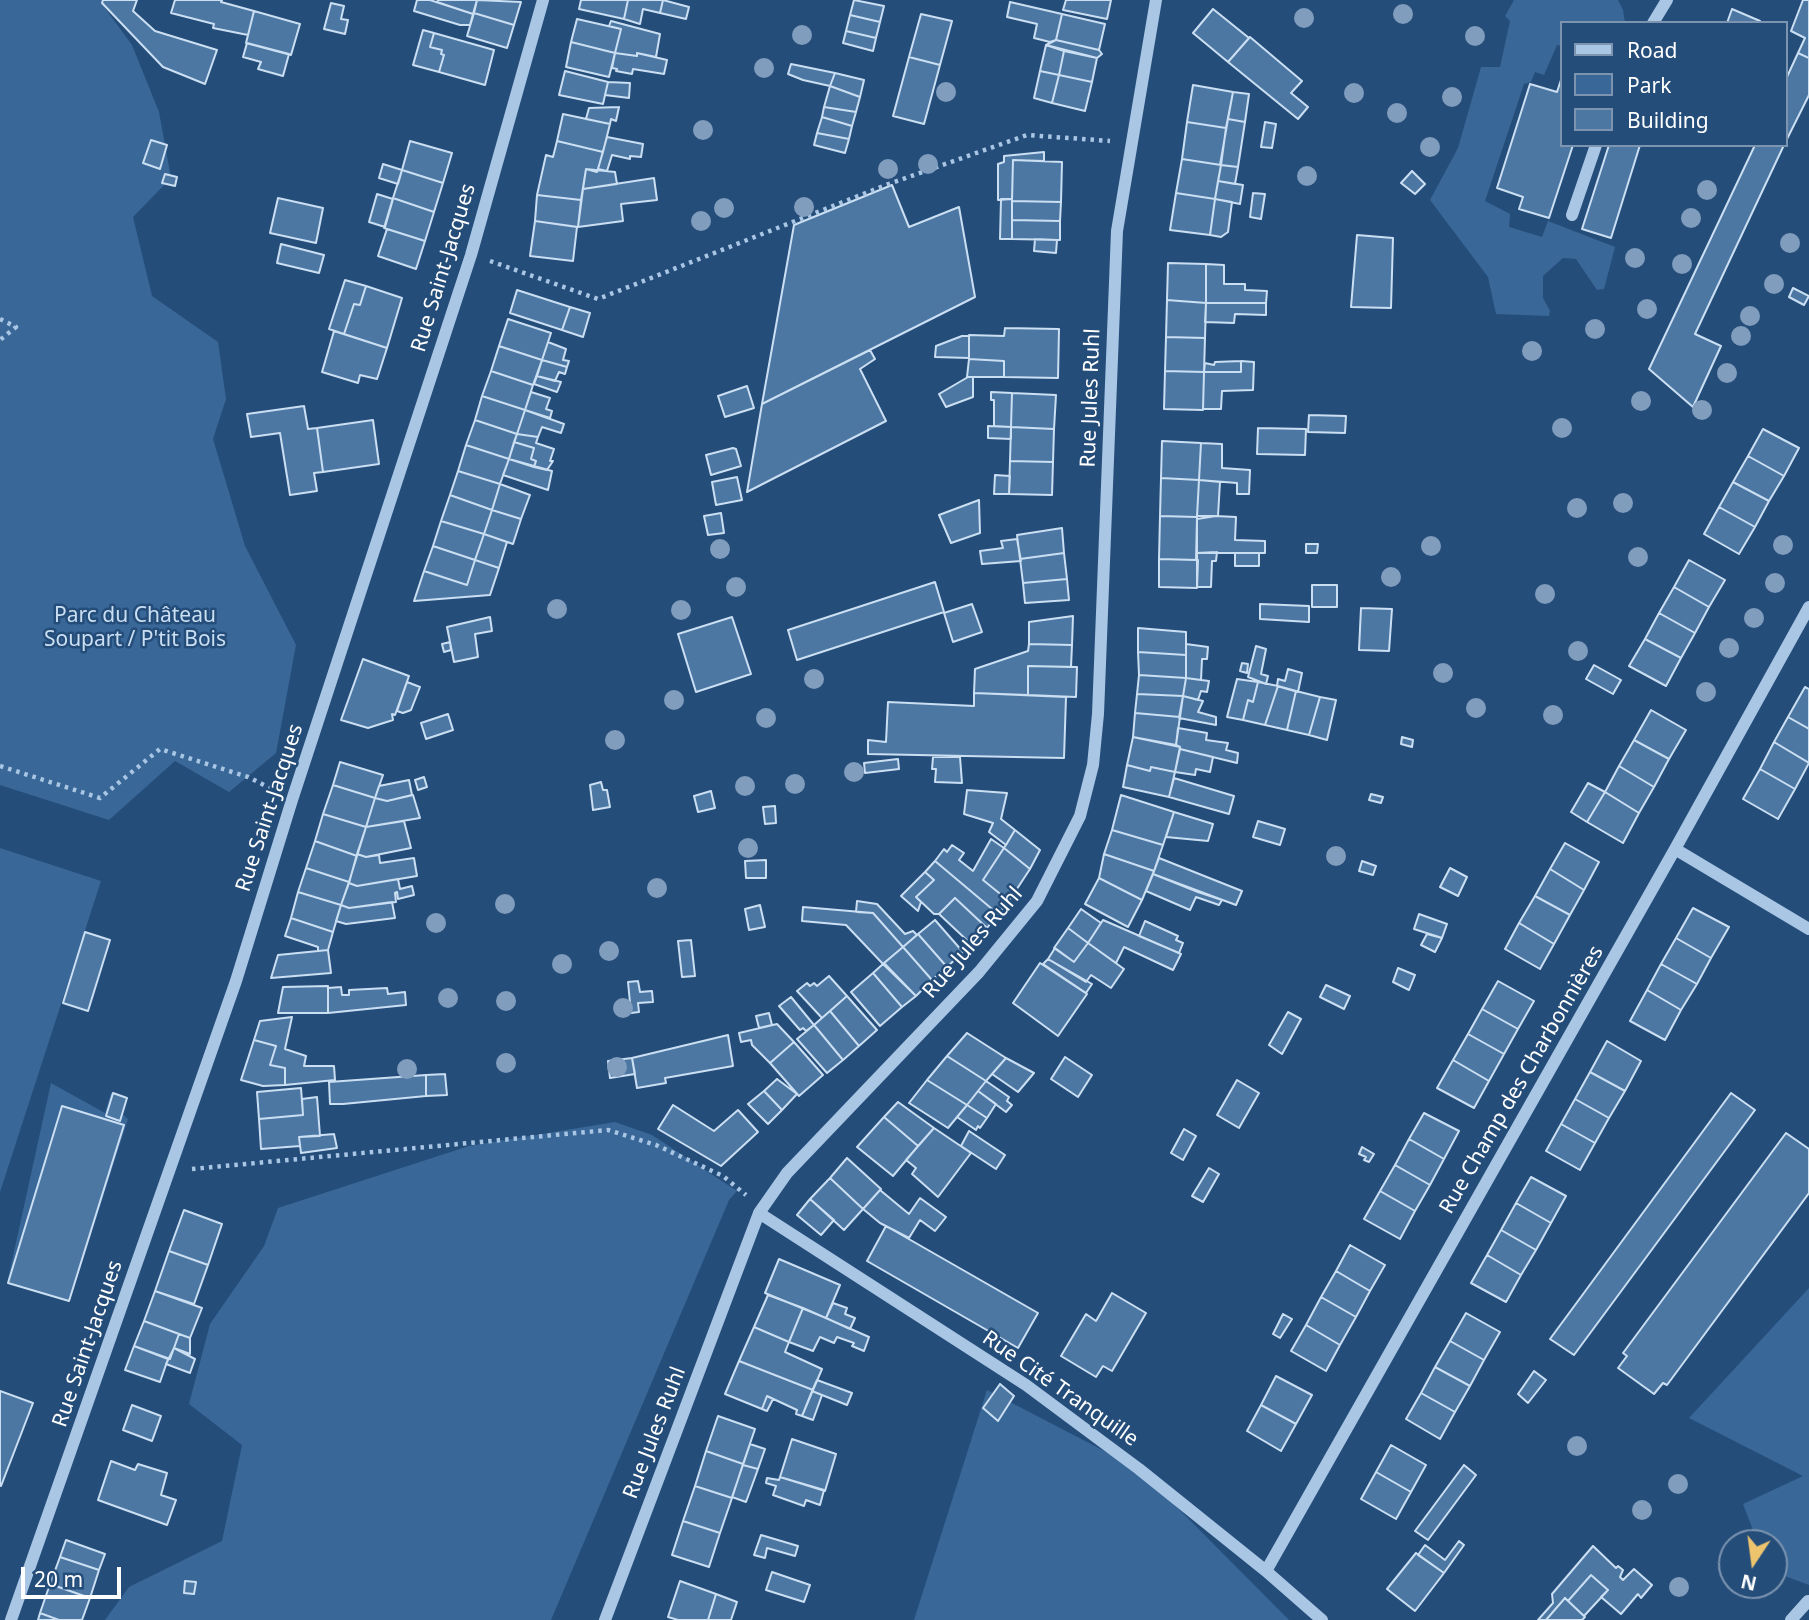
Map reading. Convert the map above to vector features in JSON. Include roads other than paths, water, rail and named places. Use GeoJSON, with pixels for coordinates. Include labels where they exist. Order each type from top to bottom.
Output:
{"type":"FeatureCollection","features":[{"type":"Feature","properties":{"kind":"street","name":"Rue Saint-Jacques"},"geometry":{"type":"LineString","coordinates":[[12,1620],[236,981],[292,800],[471,255],[543,0]]}},
{"type":"Feature","properties":{"kind":"street","name":"Rue Jules Ruhl"},"geometry":{"type":"LineString","coordinates":[[605,1620],[759,1213],[787,1173],[979,972],[1037,901],[1080,816],[1093,765],[1098,715],[1117,231],[1156,0]]}},
{"type":"Feature","properties":{"kind":"street"},"geometry":{"type":"LineString","coordinates":[[1654,21],[1667,0]]}},
{"type":"Feature","properties":{"kind":"street"},"geometry":{"type":"LineString","coordinates":[[1572,215],[1595,147]]}},
{"type":"Feature","properties":{"kind":"street","name":"Rue Champ des Charbonnières"},"geometry":{"type":"LineString","coordinates":[[1266,1571],[1809,607]]}},
{"type":"Feature","properties":{"kind":"street"},"geometry":{"type":"LineString","coordinates":[[1675,849],[1809,929]]}},
{"type":"Feature","properties":{"kind":"street","name":"Rue Cité Tranquille"},"geometry":{"type":"LineString","coordinates":[[759,1213],[1026,1385],[1139,1469],[1266,1571],[1322,1620]]}},
{"type":"Feature","properties":{"kind":"street"},"geometry":{"type":"LineString","coordinates":[[1791,1620],[1808,1601]]}},
{"type":"Feature","properties":{"kind":"park label","name":"Parc du Château Soupart / P'tit Bois"},"geometry":{"type":"Point","coordinates":[135,628]}}]}
